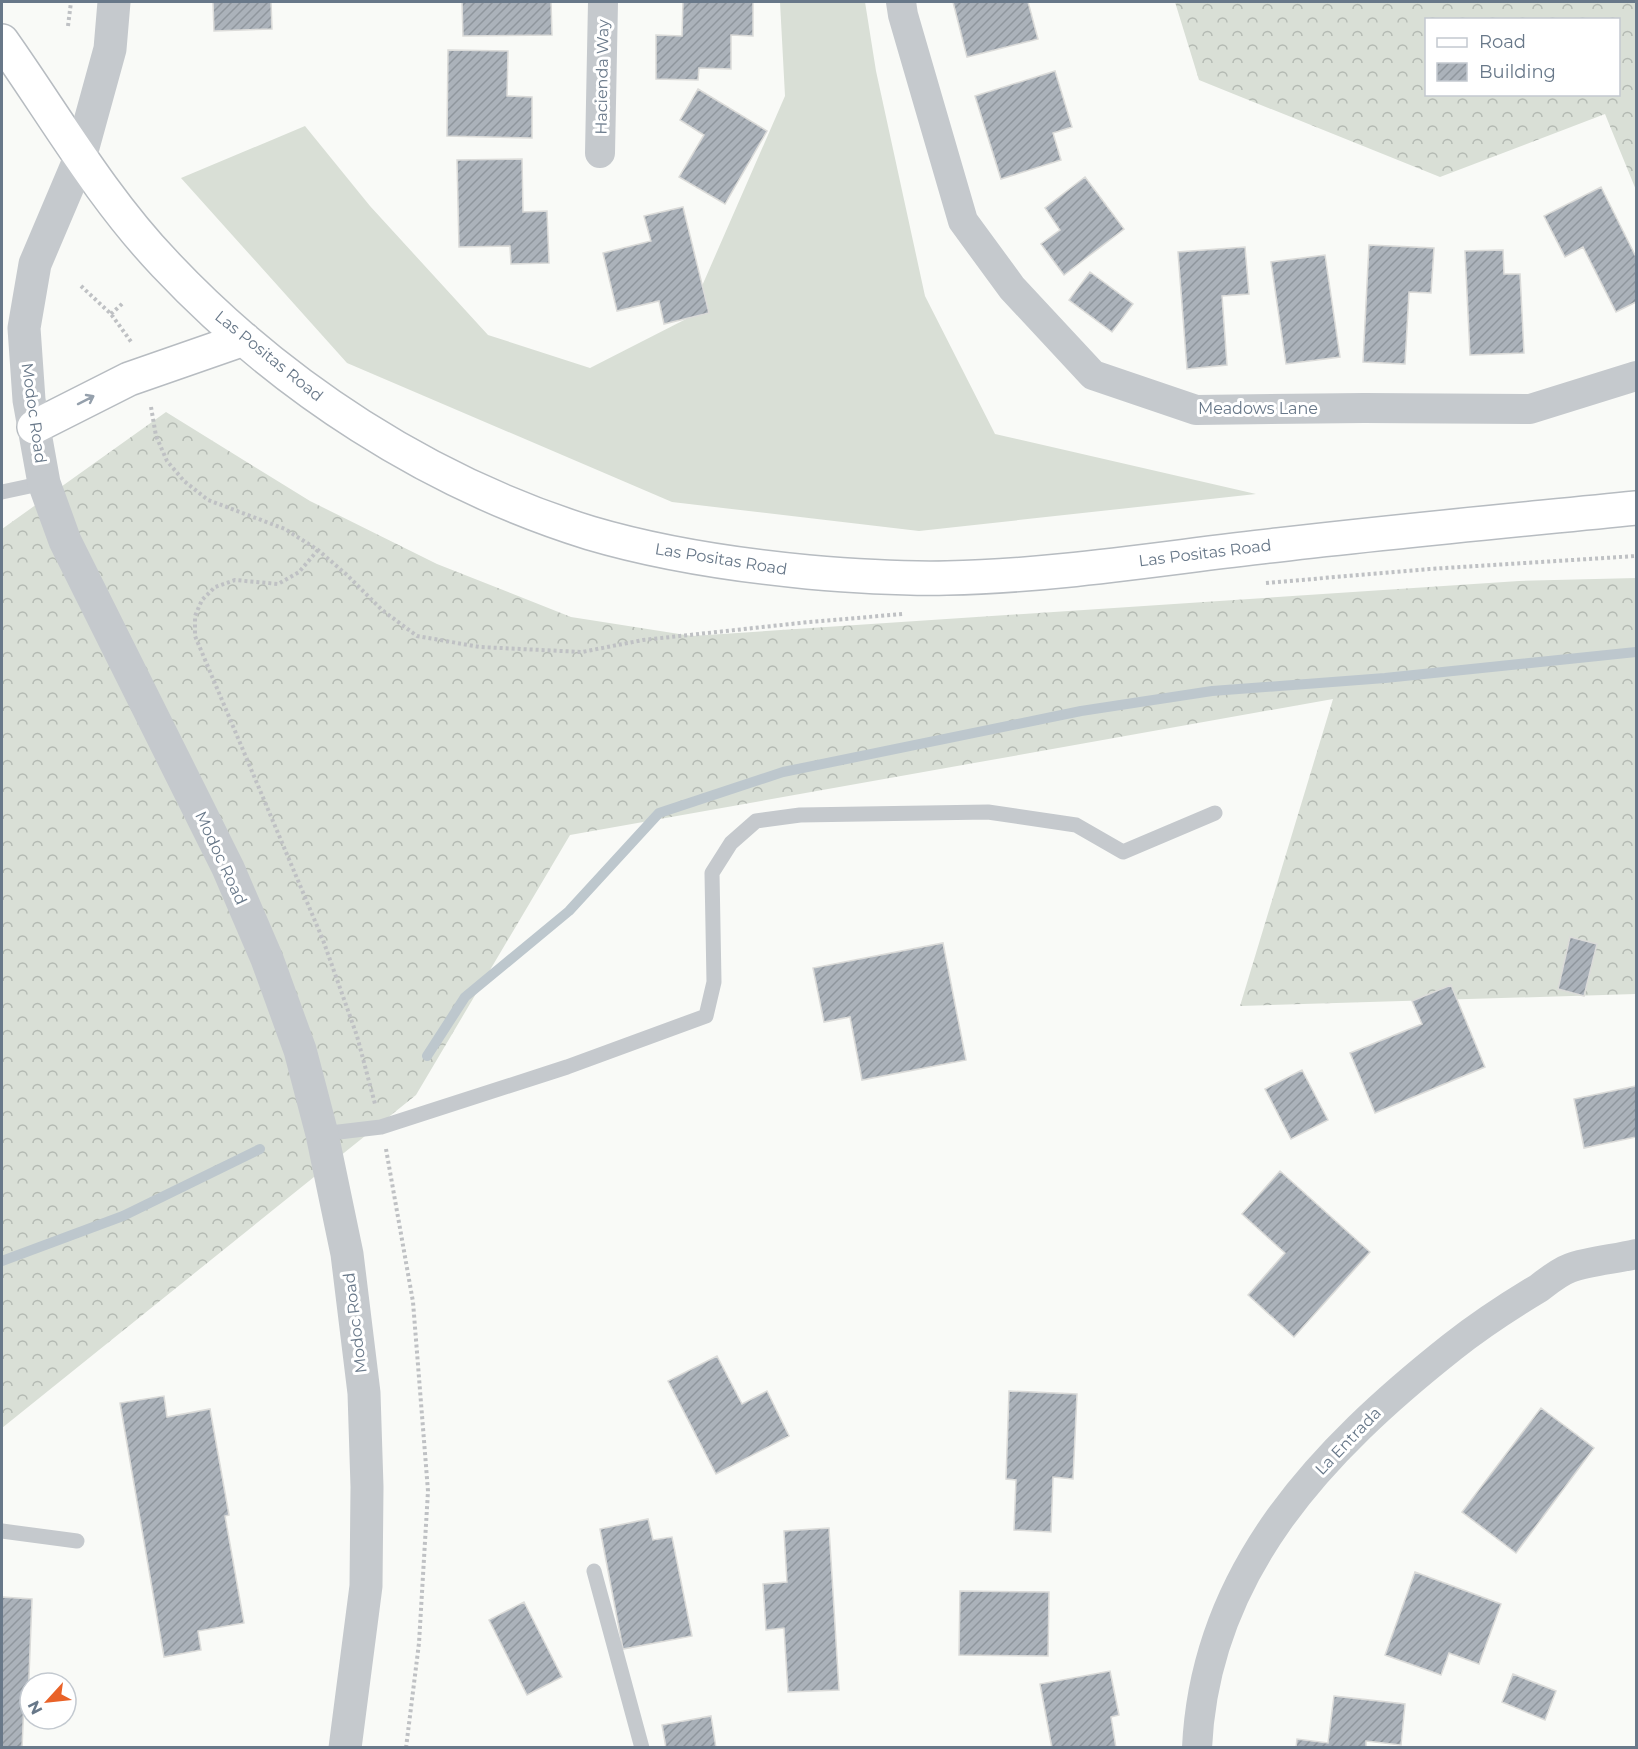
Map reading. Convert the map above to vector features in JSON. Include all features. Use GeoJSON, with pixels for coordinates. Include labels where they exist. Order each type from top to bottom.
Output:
{"type":"FeatureCollection","features":[{"type":"Feature","properties":{"kind":"main road","name":"Las Positas Road"},"geometry":{"type":"LineString","coordinates":[[2,40],[119,213],[165,265],[283,372],[351,420],[422,462],[512,505],[602,536],[670,553],[752,567],[868,577],[946,578],[1025,574],[1406,530],[1636,508]]}},
{"type":"Feature","properties":{"kind":"main road"},"geometry":{"type":"LineString","coordinates":[[34,427],[129,379],[244,339]]}},
{"type":"Feature","properties":{"kind":"street","name":"Modoc Road"},"geometry":{"type":"LineString","coordinates":[[114,2],[110,49],[80,158],[35,264],[24,328],[29,400],[44,483],[65,541],[228,868],[262,949],[300,1050],[322,1134],[347,1254],[364,1393],[367,1487],[366,1586],[345,1748]]}},
{"type":"Feature","properties":{"kind":"street","name":"Hacienda Way"},"geometry":{"type":"LineString","coordinates":[[600,153],[603,2]]}},
{"type":"Feature","properties":{"kind":"street","name":"Meadows Lane"},"geometry":{"type":"LineString","coordinates":[[901,2],[963,221],[1012,288],[1093,375],[1196,410],[1364,408],[1530,410],[1636,376]]}},
{"type":"Feature","properties":{"kind":"street","name":"La Entrada"},"geometry":{"type":"LineString","coordinates":[[1197,1748],[1197,1731],[1208,1672],[1226,1614],[1251,1559],[1285,1509],[1328,1458],[1402,1387],[1482,1323],[1569,1268],[1636,1254]]}},
{"type":"Feature","properties":{"kind":"lane"},"geometry":{"type":"LineString","coordinates":[[2,492],[44,483]]}},
{"type":"Feature","properties":{"kind":"lane"},"geometry":{"type":"LineString","coordinates":[[322,1134],[381,1127],[567,1067],[706,1016],[714,982],[712,873],[731,843],[756,821],[800,815],[988,812],[1076,825],[1123,852],[1215,813]]}},
{"type":"Feature","properties":{"kind":"lane"},"geometry":{"type":"LineString","coordinates":[[2,1531],[78,1540]]}},
{"type":"Feature","properties":{"kind":"lane"},"geometry":{"type":"LineString","coordinates":[[594,1571],[642,1748]]}},
{"type":"Feature","properties":{"kind":"path"},"geometry":{"type":"LineString","coordinates":[[68,26],[71,2]]}},
{"type":"Feature","properties":{"kind":"path"},"geometry":{"type":"LineString","coordinates":[[81,286],[111,314],[136,349]]}},
{"type":"Feature","properties":{"kind":"path"},"geometry":{"type":"LineString","coordinates":[[111,314],[123,303]]}},
{"type":"Feature","properties":{"kind":"path"},"geometry":{"type":"LineString","coordinates":[[149,399],[156,436],[166,461],[184,481],[208,500],[285,529],[318,550]]}},
{"type":"Feature","properties":{"kind":"green space"},"geometry":{"type":"Polygon","coordinates":[[[780,2],[865,2],[876,71],[925,296],[995,434],[1256,494],[919,531],[672,502],[347,363],[181,178],[305,126],[370,206],[488,335],[590,368],[688,318],[785,96],[780,2]]]}},
{"type":"Feature","properties":{"kind":"green space"},"geometry":{"type":"Polygon","coordinates":[[[1175,2],[1636,2],[1636,190],[1605,114],[1440,177],[1199,80],[1175,2]]]}},
{"type":"Feature","properties":{"kind":"green space"},"geometry":{"type":"Polygon","coordinates":[[[166,412],[310,501],[437,564],[571,617],[692,636],[1519,581],[1636,578],[1636,994],[1240,1006],[1333,699],[570,835],[416,1095],[2,1428],[2,529],[166,412]]]}},
{"type":"Feature","properties":{"kind":"building"},"geometry":{"type":"Polygon","coordinates":[[[213,2],[271,2],[272,29],[214,31],[213,2]]]}},
{"type":"Feature","properties":{"kind":"building"},"geometry":{"type":"Polygon","coordinates":[[[462,2],[551,2],[552,35],[463,36],[462,2]]]}},
{"type":"Feature","properties":{"kind":"building"},"geometry":{"type":"Polygon","coordinates":[[[683,2],[753,2],[753,36],[731,35],[731,69],[699,68],[698,80],[656,79],[656,35],[682,36],[683,2]]]}},
{"type":"Feature","properties":{"kind":"building"},"geometry":{"type":"Polygon","coordinates":[[[953,2],[1028,2],[1038,39],[967,57],[953,2]]]}},
{"type":"Feature","properties":{"kind":"building"},"geometry":{"type":"Polygon","coordinates":[[[448,50],[508,51],[507,96],[532,97],[532,138],[447,136],[448,50]]]}},
{"type":"Feature","properties":{"kind":"building"},"geometry":{"type":"Polygon","coordinates":[[[1055,71],[1072,127],[1053,133],[1061,160],[1001,179],[975,96],[1055,71]]]}},
{"type":"Feature","properties":{"kind":"building"},"geometry":{"type":"Polygon","coordinates":[[[698,89],[767,131],[725,204],[679,177],[704,135],[680,120],[698,89]]]}},
{"type":"Feature","properties":{"kind":"building"},"geometry":{"type":"Polygon","coordinates":[[[522,159],[523,212],[547,211],[549,263],[511,264],[510,246],[459,247],[457,160],[522,159]]]}},
{"type":"Feature","properties":{"kind":"building"},"geometry":{"type":"Polygon","coordinates":[[[1085,177],[1124,229],[1064,275],[1041,244],[1060,230],[1045,208],[1085,177]]]}},
{"type":"Feature","properties":{"kind":"building"},"geometry":{"type":"Polygon","coordinates":[[[1601,187],[1636,257],[1636,302],[1616,312],[1583,247],[1565,257],[1544,216],[1601,187]]]}},
{"type":"Feature","properties":{"kind":"building"},"geometry":{"type":"Polygon","coordinates":[[[683,207],[709,313],[664,324],[659,301],[617,311],[603,253],[651,241],[644,216],[683,207]]]}},
{"type":"Feature","properties":{"kind":"building"},"geometry":{"type":"Polygon","coordinates":[[[1369,245],[1434,248],[1431,293],[1409,292],[1405,364],[1363,362],[1369,245]]]}},
{"type":"Feature","properties":{"kind":"building"},"geometry":{"type":"Polygon","coordinates":[[[1245,247],[1249,294],[1222,296],[1227,365],[1187,369],[1178,252],[1245,247]]]}},
{"type":"Feature","properties":{"kind":"building"},"geometry":{"type":"Polygon","coordinates":[[[1503,250],[1504,274],[1520,274],[1524,353],[1470,355],[1465,251],[1503,250]]]}},
{"type":"Feature","properties":{"kind":"building"},"geometry":{"type":"Polygon","coordinates":[[[1325,255],[1340,357],[1286,364],[1271,262],[1325,255]]]}},
{"type":"Feature","properties":{"kind":"building"},"geometry":{"type":"Polygon","coordinates":[[[1090,272],[1133,304],[1112,332],[1069,300],[1090,272]]]}},
{"type":"Feature","properties":{"kind":"building"},"geometry":{"type":"Polygon","coordinates":[[[1570,937],[1597,944],[1584,996],[1558,989],[1570,937]]]}},
{"type":"Feature","properties":{"kind":"building"},"geometry":{"type":"Polygon","coordinates":[[[943,943],[966,1060],[862,1080],[850,1017],[824,1022],[813,968],[943,943]]]}},
{"type":"Feature","properties":{"kind":"building"},"geometry":{"type":"Polygon","coordinates":[[[1451,985],[1485,1067],[1375,1113],[1350,1053],[1422,1024],[1412,1001],[1451,985]]]}},
{"type":"Feature","properties":{"kind":"building"},"geometry":{"type":"Polygon","coordinates":[[[1302,1070],[1328,1120],[1291,1139],[1265,1089],[1302,1070]]]}},
{"type":"Feature","properties":{"kind":"building"},"geometry":{"type":"Polygon","coordinates":[[[1636,1086],[1636,1137],[1584,1148],[1574,1099],[1636,1086]]]}},
{"type":"Feature","properties":{"kind":"building"},"geometry":{"type":"Polygon","coordinates":[[[1280,1171],[1370,1252],[1294,1337],[1248,1295],[1285,1253],[1242,1214],[1280,1171]]]}},
{"type":"Feature","properties":{"kind":"building"},"geometry":{"type":"Polygon","coordinates":[[[717,1356],[742,1404],[767,1391],[789,1436],[716,1474],[668,1381],[717,1356]]]}},
{"type":"Feature","properties":{"kind":"building"},"geometry":{"type":"Polygon","coordinates":[[[1009,1391],[1077,1394],[1073,1479],[1053,1477],[1051,1532],[1014,1530],[1016,1480],[1006,1479],[1009,1391]]]}},
{"type":"Feature","properties":{"kind":"building"},"geometry":{"type":"Polygon","coordinates":[[[164,1396],[167,1417],[210,1409],[229,1515],[225,1516],[244,1623],[198,1631],[201,1650],[164,1657],[120,1403],[164,1396]]]}},
{"type":"Feature","properties":{"kind":"building"},"geometry":{"type":"Polygon","coordinates":[[[1541,1408],[1594,1448],[1516,1553],[1462,1512],[1541,1408]]]}},
{"type":"Feature","properties":{"kind":"building"},"geometry":{"type":"Polygon","coordinates":[[[648,1519],[653,1540],[672,1537],[692,1636],[623,1649],[600,1529],[648,1519]]]}},
{"type":"Feature","properties":{"kind":"building"},"geometry":{"type":"Polygon","coordinates":[[[829,1528],[839,1690],[788,1692],[784,1628],[766,1630],[763,1584],[787,1582],[784,1531],[829,1528]]]}},
{"type":"Feature","properties":{"kind":"building"},"geometry":{"type":"Polygon","coordinates":[[[1415,1572],[1501,1604],[1479,1664],[1449,1653],[1441,1675],[1385,1655],[1415,1572]]]}},
{"type":"Feature","properties":{"kind":"building"},"geometry":{"type":"Polygon","coordinates":[[[960,1591],[1049,1592],[1048,1656],[959,1655],[960,1591]]]}},
{"type":"Feature","properties":{"kind":"building"},"geometry":{"type":"Polygon","coordinates":[[[2,1597],[32,1599],[29,1671],[18,1671],[18,1731],[23,1731],[22,1748],[2,1748],[2,1597]]]}},
{"type":"Feature","properties":{"kind":"building"},"geometry":{"type":"Polygon","coordinates":[[[524,1602],[562,1677],[527,1695],[489,1620],[524,1602]]]}},
{"type":"Feature","properties":{"kind":"building"},"geometry":{"type":"Polygon","coordinates":[[[1110,1671],[1119,1715],[1111,1717],[1116,1748],[1052,1748],[1040,1684],[1110,1671]]]}},
{"type":"Feature","properties":{"kind":"building"},"geometry":{"type":"Polygon","coordinates":[[[1513,1674],[1556,1691],[1545,1720],[1502,1702],[1513,1674]]]}},
{"type":"Feature","properties":{"kind":"building"},"geometry":{"type":"Polygon","coordinates":[[[1334,1696],[1405,1704],[1401,1745],[1366,1741],[1366,1748],[1296,1748],[1297,1739],[1328,1743],[1334,1696]]]}},
{"type":"Feature","properties":{"kind":"building"},"geometry":{"type":"Polygon","coordinates":[[[711,1716],[716,1748],[666,1748],[662,1725],[711,1716]]]}},
{"type":"Feature","properties":{"kind":"waterway"},"geometry":{"type":"LineString","coordinates":[[427,1056],[465,997],[569,911],[659,813],[783,772],[1081,711],[1212,691],[1385,678],[1636,652]]}},
{"type":"Feature","properties":{"kind":"waterway"},"geometry":{"type":"LineString","coordinates":[[2,1261],[123,1216],[260,1149]]}}]}
